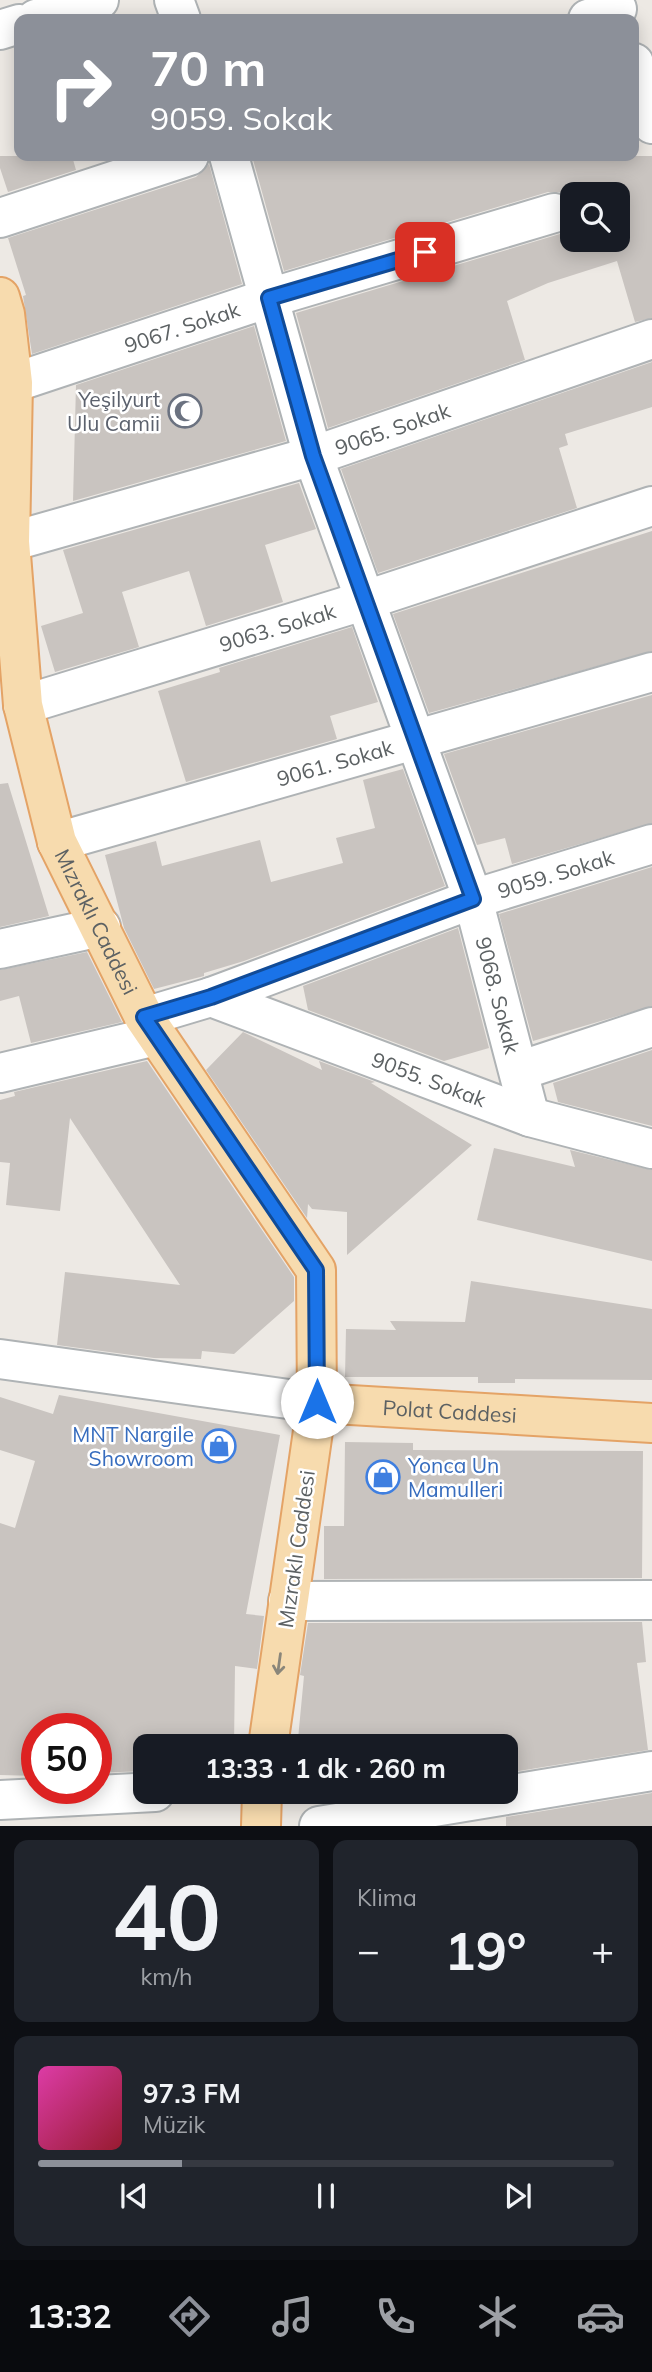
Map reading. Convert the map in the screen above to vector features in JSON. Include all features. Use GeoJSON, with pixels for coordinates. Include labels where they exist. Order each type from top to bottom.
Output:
{"type":"FeatureCollection","features":[{"type":"Feature","properties":{"kind":"main road","name":"Mızraklı Caddesi"},"geometry":{"type":"LineString","coordinates":[[2,309],[13,383],[5,467],[10,542],[11,707],[57,842],[150,1027],[316,1270],[317,1402],[270,1734]]}},
{"type":"Feature","properties":{"kind":"main road","name":"Polat Caddesi"},"geometry":{"type":"LineString","coordinates":[[317,1402],[652,1423]]}},
{"type":"Feature","properties":{"kind":"main road"},"geometry":{"type":"LineString","coordinates":[[261,1826],[262,1804]]}},
{"type":"Feature","properties":{"kind":"street"},"geometry":{"type":"LineString","coordinates":[[53,14],[99,0]]}},
{"type":"Feature","properties":{"kind":"street"},"geometry":{"type":"LineString","coordinates":[[639,79],[652,124]]}},
{"type":"Feature","properties":{"kind":"street"},"geometry":{"type":"LineString","coordinates":[[0,218],[174,161]]}},
{"type":"Feature","properties":{"kind":"street","name":"9068. Sokak"},"geometry":{"type":"LineString","coordinates":[[230,161],[313,456],[363,601],[473,899],[530,1117]]}},
{"type":"Feature","properties":{"kind":"street","name":"9067. Sokak"},"geometry":{"type":"LineString","coordinates":[[13,383],[269,298],[554,213]]}},
{"type":"Feature","properties":{"kind":"street","name":"9065. Sokak"},"geometry":{"type":"LineString","coordinates":[[10,542],[313,456],[652,339]]}},
{"type":"Feature","properties":{"kind":"street","name":"9063. Sokak"},"geometry":{"type":"LineString","coordinates":[[11,707],[363,601],[652,506]]}},
{"type":"Feature","properties":{"kind":"street","name":"9061. Sokak"},"geometry":{"type":"LineString","coordinates":[[57,842],[652,671]]}},
{"type":"Feature","properties":{"kind":"street","name":"9059. Sokak"},"geometry":{"type":"LineString","coordinates":[[0,1073],[150,1027],[211,997],[473,899],[652,844]]}},
{"type":"Feature","properties":{"kind":"street"},"geometry":{"type":"LineString","coordinates":[[0,950],[101,927]]}},
{"type":"Feature","properties":{"kind":"street","name":"9055. Sokak"},"geometry":{"type":"LineString","coordinates":[[211,997],[530,1117],[652,1149]]}},
{"type":"Feature","properties":{"kind":"street"},"geometry":{"type":"LineString","coordinates":[[519,1071],[652,1027]]}},
{"type":"Feature","properties":{"kind":"street","name":"Polat Caddesi"},"geometry":{"type":"LineString","coordinates":[[0,1359],[317,1402]]}},
{"type":"Feature","properties":{"kind":"street"},"geometry":{"type":"LineString","coordinates":[[288,1601],[652,1600]]}},
{"type":"Feature","properties":{"kind":"street"},"geometry":{"type":"LineString","coordinates":[[319,1826],[652,1771]]}},
{"type":"Feature","properties":{"kind":"street"},"geometry":{"type":"LineString","coordinates":[[0,1800],[133,1793]]}},
{"type":"Feature","properties":{"kind":"building"},"geometry":{"type":"Polygon","coordinates":[[[0,156],[14,156],[14,161],[73,161],[76,170],[8,192],[0,168],[0,156]]]}},
{"type":"Feature","properties":{"kind":"building"},"geometry":{"type":"Polygon","coordinates":[[[639,156],[652,156],[652,318],[635,322],[617,261],[548,283],[507,301],[525,360],[328,428],[296,313],[560,234],[560,252],[630,252],[630,182],[560,182],[560,192],[548,192],[284,271],[253,161],[639,161],[639,156]]]}},
{"type":"Feature","properties":{"kind":"building"},"geometry":{"type":"Polygon","coordinates":[[[209,164],[242,284],[32,354],[23,296],[26,295],[8,238],[196,177],[209,164]]]}},
{"type":"Feature","properties":{"kind":"building","name":"Yeşilyurt Ulu Camii"},"geometry":{"type":"Polygon","coordinates":[[[254,326],[286,441],[73,501],[76,385],[254,326]]]}},
{"type":"Feature","properties":{"kind":"building"},"geometry":{"type":"Polygon","coordinates":[[[652,362],[652,407],[565,434],[568,445],[559,448],[577,508],[378,573],[341,469],[652,362]]]}},
{"type":"Feature","properties":{"kind":"building"},"geometry":{"type":"Polygon","coordinates":[[[299,483],[316,529],[265,545],[283,602],[206,626],[189,571],[122,592],[139,647],[55,672],[41,626],[83,613],[63,550],[299,483]]]}},
{"type":"Feature","properties":{"kind":"building"},"geometry":{"type":"Polygon","coordinates":[[[652,531],[652,651],[429,713],[393,614],[652,531]]]}},
{"type":"Feature","properties":{"kind":"building"},"geometry":{"type":"Polygon","coordinates":[[[352,627],[378,702],[330,716],[337,739],[186,782],[158,691],[220,672],[219,668],[352,627]]]}},
{"type":"Feature","properties":{"kind":"building"},"geometry":{"type":"Polygon","coordinates":[[[652,695],[652,823],[512,864],[505,838],[477,845],[444,754],[652,695]]]}},
{"type":"Feature","properties":{"kind":"building"},"geometry":{"type":"Polygon","coordinates":[[[403,769],[445,886],[244,961],[204,973],[204,976],[154,989],[124,928],[105,855],[156,841],[162,866],[260,840],[271,882],[343,863],[336,838],[375,828],[363,780],[403,769]]]}},
{"type":"Feature","properties":{"kind":"building"},"geometry":{"type":"Polygon","coordinates":[[[8,783],[49,916],[0,927],[0,784],[8,783]]]}},
{"type":"Feature","properties":{"kind":"building"},"geometry":{"type":"Polygon","coordinates":[[[652,867],[652,1006],[533,1041],[499,914],[652,867]]]}},
{"type":"Feature","properties":{"kind":"building"},"geometry":{"type":"Polygon","coordinates":[[[458,928],[489,1048],[444,1061],[308,1010],[303,986],[458,928]]]}},
{"type":"Feature","properties":{"kind":"building"},"geometry":{"type":"Polygon","coordinates":[[[87,952],[122,1022],[31,1043],[19,996],[0,1001],[0,970],[87,952]]]}},
{"type":"Feature","properties":{"kind":"building"},"geometry":{"type":"Polygon","coordinates":[[[243,1032],[322,1070],[319,1061],[375,1082],[371,1083],[472,1145],[347,1255],[347,1212],[312,1209],[308,1204],[307,1218],[206,1070],[243,1032]]]}},
{"type":"Feature","properties":{"kind":"building"},"geometry":{"type":"Polygon","coordinates":[[[652,1050],[652,1126],[558,1102],[553,1083],[652,1050]]]}},
{"type":"Feature","properties":{"kind":"building"},"geometry":{"type":"Polygon","coordinates":[[[147,1061],[294,1277],[294,1301],[234,1354],[202,1351],[201,1359],[154,1358],[57,1345],[65,1272],[180,1285],[70,1118],[60,1211],[6,1205],[10,1163],[0,1162],[0,1100],[15,1096],[14,1092],[147,1061]]]}},
{"type":"Feature","properties":{"kind":"building"},"geometry":{"type":"Polygon","coordinates":[[[494,1148],[575,1167],[570,1150],[652,1170],[652,1261],[477,1220],[494,1148]]]}},
{"type":"Feature","properties":{"kind":"building"},"geometry":{"type":"Polygon","coordinates":[[[471,1281],[652,1309],[652,1380],[515,1379],[515,1383],[478,1383],[478,1377],[345,1377],[346,1329],[396,1330],[390,1321],[465,1322],[471,1281]]]}},
{"type":"Feature","properties":{"kind":"building"},"geometry":{"type":"Polygon","coordinates":[[[59,1395],[280,1435],[246,1614],[264,1616],[257,1669],[235,1666],[234,1734],[133,1734],[133,1771],[112,1772],[112,1713],[21,1713],[21,1776],[0,1775],[0,1523],[15,1528],[35,1461],[0,1450],[0,1397],[53,1414],[59,1395]]]}},
{"type":"Feature","properties":{"kind":"building"},"geometry":{"type":"Polygon","coordinates":[[[345,1442],[413,1443],[413,1450],[643,1451],[642,1578],[324,1579],[324,1526],[344,1526],[345,1442]]]}},
{"type":"Feature","properties":{"kind":"building"},"geometry":{"type":"Polygon","coordinates":[[[642,1622],[646,1662],[637,1663],[648,1750],[518,1771],[518,1734],[298,1734],[304,1676],[300,1675],[308,1623],[642,1622]]]}},
{"type":"Feature","properties":{"kind":"building"},"geometry":{"type":"Polygon","coordinates":[[[652,1793],[652,1826],[506,1826],[506,1817],[652,1793]]]}},
{"type":"Feature","properties":{"kind":"place","name":"Yeşilyurt Ulu Camii"},"geometry":{"type":"Point","coordinates":[185,411]}},
{"type":"Feature","properties":{"kind":"place","name":"MNT Nargile Showroom"},"geometry":{"type":"Point","coordinates":[219,1446]}},
{"type":"Feature","properties":{"kind":"place","name":"Yonca Un Mamulleri"},"geometry":{"type":"Point","coordinates":[383,1477]}},
{"type":"Feature","properties":{"kind":"route"},"geometry":{"type":"LineString","coordinates":[[317,1402],[316,1270],[144,1017],[211,997],[473,899],[363,601],[313,456],[269,298],[425,252]]}}]}
